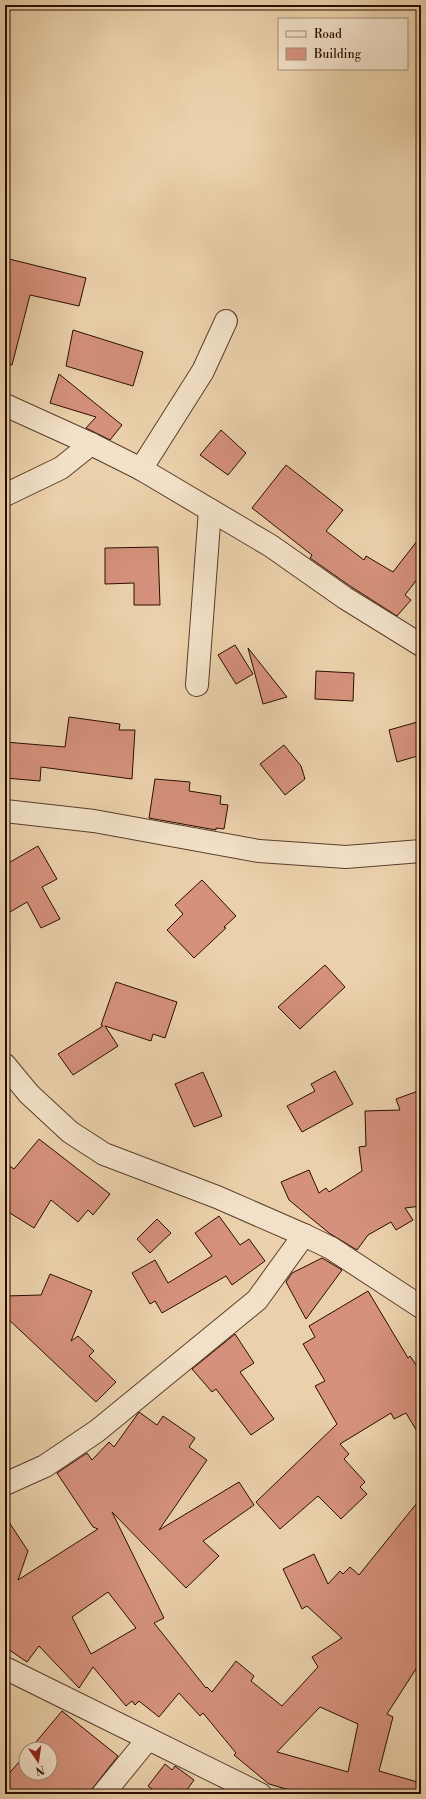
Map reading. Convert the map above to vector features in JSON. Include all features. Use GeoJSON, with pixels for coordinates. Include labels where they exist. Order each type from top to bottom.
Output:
{"type":"FeatureCollection","features":[{"type":"Feature","properties":{"kind":"street"},"geometry":{"type":"LineString","coordinates":[[140,469],[203,371],[226,321]]}},
{"type":"Feature","properties":{"kind":"street"},"geometry":{"type":"LineString","coordinates":[[5,405],[140,469],[271,546],[345,598],[421,645]]}},
{"type":"Feature","properties":{"kind":"street"},"geometry":{"type":"LineString","coordinates":[[5,495],[61,468],[90,444]]}},
{"type":"Feature","properties":{"kind":"street"},"geometry":{"type":"LineString","coordinates":[[197,685],[210,510]]}},
{"type":"Feature","properties":{"kind":"street"},"geometry":{"type":"LineString","coordinates":[[5,811],[94,821],[258,851],[346,857],[421,851]]}},
{"type":"Feature","properties":{"kind":"street"},"geometry":{"type":"LineString","coordinates":[[5,1065],[29,1094],[70,1132],[104,1154],[217,1197],[331,1248],[421,1307]]}},
{"type":"Feature","properties":{"kind":"street"},"geometry":{"type":"LineString","coordinates":[[5,1484],[45,1466],[97,1431],[257,1300],[304,1235]]}},
{"type":"Feature","properties":{"kind":"street"},"geometry":{"type":"LineString","coordinates":[[5,1668],[260,1794]]}},
{"type":"Feature","properties":{"kind":"street"},"geometry":{"type":"LineString","coordinates":[[103,1794],[148,1739]]}},
{"type":"Feature","properties":{"kind":"building"},"geometry":{"type":"Polygon","coordinates":[[[5,258],[86,278],[79,306],[30,295],[12,365],[5,364],[5,258]]]}},
{"type":"Feature","properties":{"kind":"building"},"geometry":{"type":"Polygon","coordinates":[[[73,330],[143,352],[133,386],[66,366],[73,330]]]}},
{"type":"Feature","properties":{"kind":"building"},"geometry":{"type":"Polygon","coordinates":[[[59,374],[122,425],[110,440],[86,428],[96,417],[50,403],[59,374]]]}},
{"type":"Feature","properties":{"kind":"building"},"geometry":{"type":"Polygon","coordinates":[[[221,430],[246,453],[228,475],[200,455],[221,430]]]}},
{"type":"Feature","properties":{"kind":"building"},"geometry":{"type":"Polygon","coordinates":[[[286,465],[343,510],[326,531],[364,560],[366,556],[393,572],[421,536],[421,574],[405,595],[411,600],[397,616],[310,558],[312,555],[252,508],[286,465]]]}},
{"type":"Feature","properties":{"kind":"building"},"geometry":{"type":"Polygon","coordinates":[[[158,547],[160,605],[134,605],[134,583],[105,584],[105,548],[158,547]]]}},
{"type":"Feature","properties":{"kind":"building"},"geometry":{"type":"Polygon","coordinates":[[[235,645],[253,674],[236,684],[218,655],[235,645]]]}},
{"type":"Feature","properties":{"kind":"building"},"geometry":{"type":"Polygon","coordinates":[[[248,648],[287,697],[263,704],[248,648]]]}},
{"type":"Feature","properties":{"kind":"building"},"geometry":{"type":"Polygon","coordinates":[[[316,671],[354,673],[353,701],[315,699],[316,671]]]}},
{"type":"Feature","properties":{"kind":"building"},"geometry":{"type":"Polygon","coordinates":[[[69,717],[120,724],[119,730],[135,730],[132,779],[41,767],[40,781],[5,778],[5,742],[65,747],[69,717]]]}},
{"type":"Feature","properties":{"kind":"building"},"geometry":{"type":"Polygon","coordinates":[[[421,721],[421,755],[397,762],[389,730],[421,721]]]}},
{"type":"Feature","properties":{"kind":"building"},"geometry":{"type":"Polygon","coordinates":[[[284,745],[301,766],[305,779],[285,795],[260,764],[284,745]]]}},
{"type":"Feature","properties":{"kind":"building"},"geometry":{"type":"Polygon","coordinates":[[[155,779],[190,782],[189,791],[221,796],[220,804],[228,805],[224,829],[216,828],[216,830],[149,818],[155,779]]]}},
{"type":"Feature","properties":{"kind":"building"},"geometry":{"type":"Polygon","coordinates":[[[38,846],[57,879],[42,887],[60,919],[41,928],[27,902],[5,915],[5,865],[38,846]]]}},
{"type":"Feature","properties":{"kind":"building"},"geometry":{"type":"Polygon","coordinates":[[[202,880],[236,916],[224,927],[226,928],[194,958],[167,930],[183,914],[175,905],[202,880]]]}},
{"type":"Feature","properties":{"kind":"building"},"geometry":{"type":"Polygon","coordinates":[[[325,965],[345,987],[300,1029],[278,1007],[325,965]]]}},
{"type":"Feature","properties":{"kind":"building"},"geometry":{"type":"Polygon","coordinates":[[[116,982],[177,1002],[165,1038],[153,1034],[151,1041],[105,1026],[118,1046],[73,1075],[58,1054],[103,1026],[101,1025],[116,982]]]}},
{"type":"Feature","properties":{"kind":"building"},"geometry":{"type":"Polygon","coordinates":[[[335,1071],[353,1104],[302,1132],[287,1106],[315,1091],[311,1084],[335,1071]]]}},
{"type":"Feature","properties":{"kind":"building"},"geometry":{"type":"Polygon","coordinates":[[[203,1072],[222,1116],[194,1127],[175,1084],[203,1072]]]}},
{"type":"Feature","properties":{"kind":"building"},"geometry":{"type":"Polygon","coordinates":[[[421,1090],[421,1206],[405,1208],[413,1220],[396,1230],[391,1222],[368,1235],[357,1250],[329,1233],[289,1200],[281,1182],[309,1170],[319,1193],[326,1188],[329,1192],[362,1171],[359,1147],[366,1146],[365,1111],[400,1110],[396,1099],[421,1090]]]}},
{"type":"Feature","properties":{"kind":"building"},"geometry":{"type":"Polygon","coordinates":[[[39,1139],[110,1194],[93,1215],[88,1210],[78,1222],[51,1200],[34,1228],[5,1210],[5,1163],[14,1169],[39,1139]]]}},
{"type":"Feature","properties":{"kind":"building"},"geometry":{"type":"Polygon","coordinates":[[[219,1216],[240,1245],[249,1239],[265,1261],[232,1285],[226,1276],[162,1313],[155,1301],[150,1304],[132,1273],[155,1260],[168,1283],[212,1256],[195,1233],[219,1216]]]}},
{"type":"Feature","properties":{"kind":"building"},"geometry":{"type":"Polygon","coordinates":[[[157,1219],[171,1233],[150,1253],[137,1239],[157,1219]]]}},
{"type":"Feature","properties":{"kind":"building"},"geometry":{"type":"Polygon","coordinates":[[[322,1258],[342,1270],[306,1319],[286,1282],[292,1273],[322,1258]]]}},
{"type":"Feature","properties":{"kind":"building"},"geometry":{"type":"Polygon","coordinates":[[[50,1274],[92,1291],[71,1341],[78,1336],[94,1351],[89,1356],[116,1382],[96,1402],[5,1316],[5,1296],[41,1295],[50,1274]]]}},
{"type":"Feature","properties":{"kind":"building"},"geometry":{"type":"Polygon","coordinates":[[[368,1291],[408,1358],[410,1356],[421,1372],[421,1438],[406,1413],[394,1419],[391,1413],[340,1444],[349,1454],[344,1459],[365,1482],[360,1487],[367,1494],[341,1519],[318,1496],[280,1529],[256,1502],[337,1424],[315,1386],[325,1381],[303,1344],[315,1337],[309,1326],[368,1291]]]}},
{"type":"Feature","properties":{"kind":"building"},"geometry":{"type":"Polygon","coordinates":[[[235,1334],[254,1363],[240,1372],[274,1419],[251,1435],[216,1389],[212,1392],[192,1369],[235,1334]]]}},
{"type":"Feature","properties":{"kind":"building"},"geometry":{"type":"Polygon","coordinates":[[[139,1412],[157,1425],[163,1416],[195,1438],[189,1447],[207,1460],[159,1530],[239,1482],[254,1505],[203,1541],[219,1556],[186,1588],[112,1512],[164,1618],[154,1623],[206,1688],[207,1687],[212,1692],[236,1661],[254,1676],[251,1681],[282,1706],[318,1667],[312,1657],[342,1638],[307,1606],[302,1609],[283,1569],[314,1554],[328,1584],[340,1571],[343,1574],[350,1567],[359,1575],[421,1498],[421,1661],[387,1714],[393,1717],[379,1771],[421,1783],[421,1794],[303,1794],[269,1784],[234,1755],[236,1753],[203,1713],[200,1716],[179,1693],[159,1717],[139,1701],[135,1705],[132,1701],[126,1706],[93,1667],[79,1688],[39,1646],[27,1662],[5,1647],[5,1516],[28,1551],[18,1580],[98,1529],[93,1527],[57,1473],[87,1453],[92,1460],[109,1442],[114,1447],[139,1412]],[[108,1592],[72,1617],[91,1654],[136,1628],[108,1592]],[[320,1707],[277,1752],[348,1772],[358,1724],[320,1707]]]}},
{"type":"Feature","properties":{"kind":"building"},"geometry":{"type":"Polygon","coordinates":[[[62,1711],[118,1756],[88,1794],[13,1794],[5,1787],[5,1778],[18,1763],[18,1781],[58,1781],[58,1741],[37,1741],[62,1711]]]}},
{"type":"Feature","properties":{"kind":"building"},"geometry":{"type":"Polygon","coordinates":[[[165,1764],[172,1770],[175,1766],[194,1780],[184,1794],[159,1794],[148,1786],[165,1764]]]}}]}
